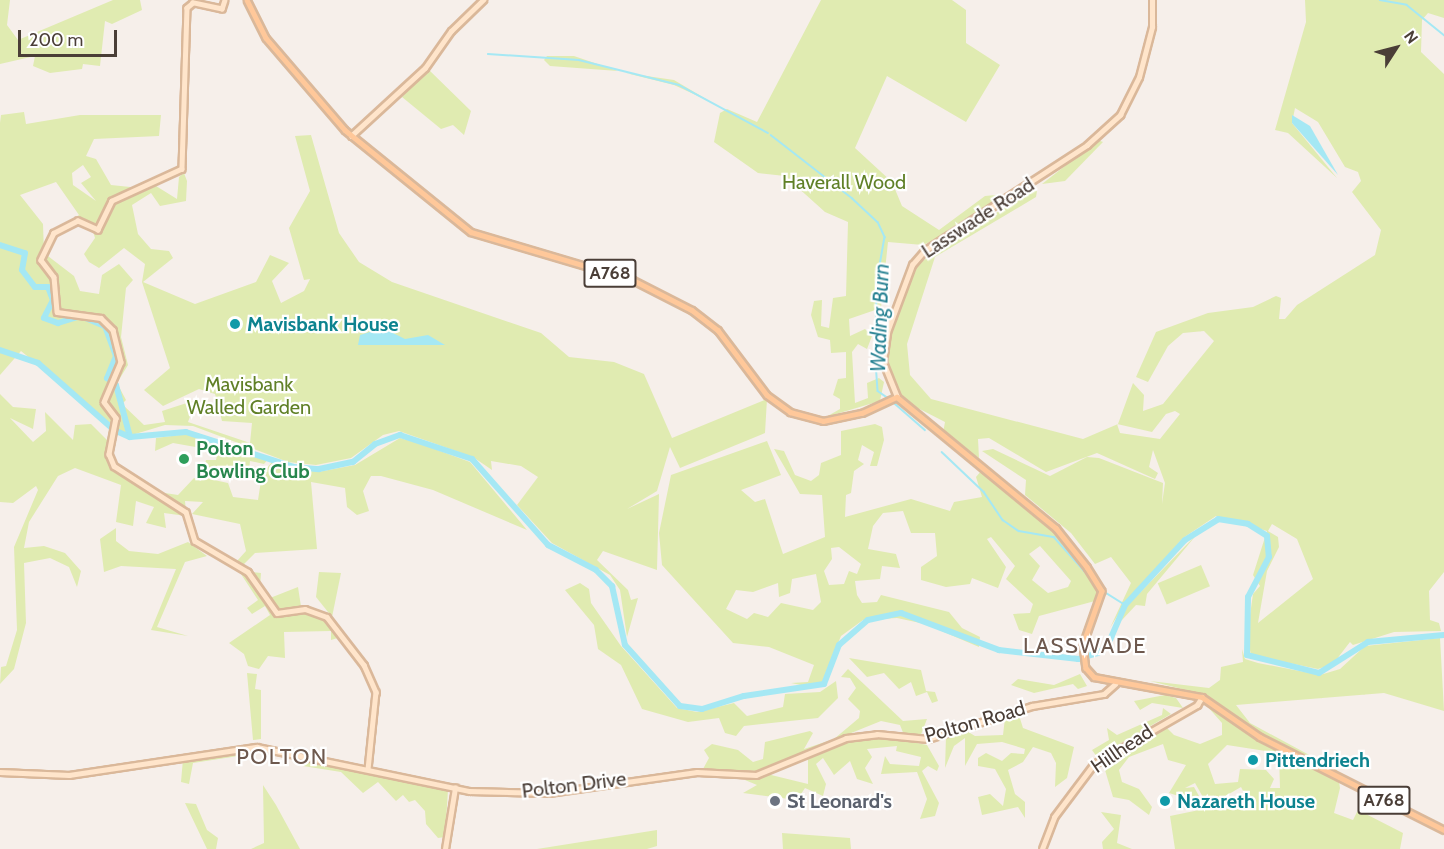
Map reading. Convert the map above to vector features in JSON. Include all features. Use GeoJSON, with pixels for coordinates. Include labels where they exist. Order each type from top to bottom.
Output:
{"type":"FeatureCollection","features":[{"type":"Feature","properties":{"kind":"main road","name":"A768"},"geometry":{"type":"LineString","coordinates":[[247,0],[266,38],[351,136],[463,227],[501,241],[633,280],[702,316],[767,395],[790,412],[823,421],[893,399]]}},
{"type":"Feature","properties":{"kind":"main road","name":"Lasswade Road"},"geometry":{"type":"LineString","coordinates":[[893,399],[1048,522],[1087,567],[1102,591],[1083,649],[1085,663],[1094,677],[1115,684]]}},
{"type":"Feature","properties":{"kind":"main road","name":"A768"},"geometry":{"type":"LineString","coordinates":[[1115,684],[1202,697],[1260,737],[1444,830]]}},
{"type":"Feature","properties":{"kind":"street"},"geometry":{"type":"LineString","coordinates":[[225,0],[222,9],[190,3],[184,167],[112,201],[98,230],[76,222],[49,237],[40,253],[59,293],[57,312],[80,312],[111,325],[121,362],[104,402],[116,418],[111,462],[186,512],[195,541],[248,572],[277,614],[315,610],[338,627],[376,688],[368,769]]}},
{"type":"Feature","properties":{"kind":"street"},"geometry":{"type":"LineString","coordinates":[[351,136],[425,68],[442,44],[483,0]]}},
{"type":"Feature","properties":{"kind":"street","name":"Lasswade Road"},"geometry":{"type":"LineString","coordinates":[[893,399],[883,362],[887,332],[912,265],[924,251],[1098,136],[1120,115],[1140,77],[1152,0]]}},
{"type":"Feature","properties":{"kind":"street","name":"Polton Road"},"geometry":{"type":"LineString","coordinates":[[657,776],[756,775],[846,738],[877,734],[928,739],[1032,706],[1104,694],[1115,684]]}},
{"type":"Feature","properties":{"kind":"street","name":"Hillhead"},"geometry":{"type":"LineString","coordinates":[[1042,849],[1054,817],[1094,764],[1197,705],[1202,697]]}},
{"type":"Feature","properties":{"kind":"street","name":"Polton Drive"},"geometry":{"type":"LineString","coordinates":[[0,772],[69,775],[175,758],[269,748],[454,788],[549,793],[657,776]]}},
{"type":"Feature","properties":{"kind":"street"},"geometry":{"type":"LineString","coordinates":[[446,849],[454,788]]}},
{"type":"Feature","properties":{"kind":"green space"},"geometry":{"type":"Polygon","coordinates":[[[0,0],[10,0],[7,25],[18,40],[113,0],[140,0],[142,10],[112,24],[105,21],[100,66],[83,64],[82,69],[50,73],[33,66],[35,56],[0,64],[0,0]]]}},
{"type":"Feature","properties":{"kind":"green space","name":"Haverall Wood"},"geometry":{"type":"Polygon","coordinates":[[[821,0],[952,0],[966,10],[966,43],[1000,65],[966,122],[887,76],[855,148],[892,182],[902,206],[939,230],[985,196],[1007,194],[962,227],[923,245],[888,242],[881,308],[849,319],[850,336],[865,329],[872,336],[867,349],[858,344],[852,352],[855,403],[868,398],[867,383],[879,378],[884,382],[880,401],[826,417],[840,409],[840,399],[833,395],[838,379],[846,378],[846,352],[831,353],[830,340],[818,337],[811,315],[814,301],[822,300],[821,326],[829,328],[833,298],[846,296],[848,222],[825,212],[785,176],[758,173],[714,142],[720,113],[727,109],[757,122],[821,0]]]}},
{"type":"Feature","properties":{"kind":"green space"},"geometry":{"type":"Polygon","coordinates":[[[1305,0],[1444,0],[1444,18],[1428,13],[1422,20],[1421,52],[1444,74],[1444,572],[1429,591],[1430,620],[1439,623],[1441,631],[1394,632],[1353,645],[1350,642],[1333,664],[1318,669],[1251,655],[1247,636],[1253,594],[1260,586],[1253,575],[1267,531],[1216,516],[1183,538],[1127,600],[1110,628],[1131,583],[1111,557],[1095,564],[1071,533],[1025,495],[1026,480],[982,451],[993,449],[1050,476],[1087,457],[1099,458],[1163,483],[1162,504],[1165,483],[1153,450],[1149,467],[1158,473],[1155,479],[1097,453],[1046,472],[989,438],[978,439],[979,458],[943,433],[945,422],[904,401],[889,380],[887,363],[888,338],[915,266],[1030,191],[1037,191],[1036,197],[935,257],[907,344],[910,375],[931,399],[1083,439],[1117,424],[1120,433],[1160,439],[1180,414],[1175,411],[1166,414],[1152,432],[1118,424],[1133,383],[1144,395],[1143,411],[1163,404],[1214,341],[1204,331],[1183,333],[1168,346],[1148,382],[1136,377],[1156,332],[1208,313],[1253,307],[1276,296],[1281,298],[1279,319],[1285,319],[1297,305],[1375,255],[1381,230],[1352,192],[1361,181],[1358,172],[1345,167],[1318,122],[1295,108],[1292,123],[1337,178],[1288,133],[1275,130],[1306,22],[1305,0]],[[1272,524],[1268,531],[1278,537],[1279,547],[1267,571],[1258,623],[1313,579],[1297,539],[1272,524]]]}},
{"type":"Feature","properties":{"kind":"green space"},"geometry":{"type":"Polygon","coordinates":[[[547,56],[574,56],[618,71],[550,66],[544,60],[547,56]]]}},
{"type":"Feature","properties":{"kind":"green space"},"geometry":{"type":"Polygon","coordinates":[[[428,69],[471,111],[464,135],[453,125],[441,129],[402,97],[428,69]]]}},
{"type":"Feature","properties":{"kind":"green space"},"geometry":{"type":"Polygon","coordinates":[[[626,73],[674,80],[711,102],[674,85],[626,73]]]}},
{"type":"Feature","properties":{"kind":"green space","name":"Mavisbank Walled Garden"},"geometry":{"type":"Polygon","coordinates":[[[24,112],[26,124],[80,115],[161,115],[159,136],[94,139],[86,156],[96,159],[111,185],[140,188],[141,193],[156,186],[177,199],[179,177],[184,173],[187,181],[186,201],[160,206],[151,193],[132,205],[138,234],[151,249],[169,251],[173,258],[143,282],[195,304],[256,282],[270,255],[289,263],[272,281],[281,303],[304,291],[310,279],[304,280],[289,228],[310,191],[295,136],[311,135],[339,233],[359,262],[392,282],[541,333],[569,357],[614,362],[644,374],[672,438],[767,399],[765,433],[680,468],[670,447],[657,491],[627,509],[659,494],[657,570],[603,551],[597,560],[628,590],[631,600],[638,598],[627,637],[620,590],[610,575],[552,543],[517,505],[538,477],[521,466],[491,461],[492,470],[473,457],[399,431],[383,435],[351,458],[316,465],[288,462],[193,426],[165,425],[132,435],[120,431],[21,351],[0,375],[1,115],[24,112]],[[83,165],[72,173],[73,185],[96,201],[81,183],[91,177],[83,165]],[[56,182],[20,195],[43,224],[44,253],[74,276],[80,291],[99,294],[102,275],[119,264],[133,280],[126,288],[121,337],[128,365],[117,383],[126,400],[122,404],[144,425],[165,422],[162,411],[196,400],[188,422],[250,443],[252,423],[222,421],[215,394],[199,389],[163,406],[144,390],[170,368],[142,282],[145,264],[124,248],[99,268],[89,262],[84,254],[95,238],[92,228],[85,221],[66,231],[62,225],[79,215],[56,182]]]}},
{"type":"Feature","properties":{"kind":"green space"},"geometry":{"type":"Polygon","coordinates":[[[1098,140],[1103,142],[1065,181],[1042,184],[1098,140]]]}},
{"type":"Feature","properties":{"kind":"green space"},"geometry":{"type":"Polygon","coordinates":[[[0,394],[13,407],[36,409],[33,429],[10,418],[33,442],[46,431],[45,412],[73,440],[75,425],[91,424],[109,442],[111,467],[186,516],[164,513],[166,528],[146,523],[154,507],[136,501],[133,526],[116,522],[121,485],[75,468],[58,476],[29,522],[24,548],[44,546],[65,553],[81,571],[77,587],[69,567],[50,558],[24,563],[26,623],[14,669],[0,684],[1,667],[6,666],[17,630],[14,547],[38,490],[36,486],[13,503],[0,502],[0,394]]]}},
{"type":"Feature","properties":{"kind":"green space"},"geometry":{"type":"Polygon","coordinates":[[[875,424],[882,427],[884,440],[877,466],[870,466],[874,452],[862,445],[858,460],[864,464],[854,471],[851,493],[846,495],[845,517],[911,499],[950,511],[954,502],[982,497],[976,477],[981,471],[1055,530],[1099,589],[1095,601],[1039,616],[1032,634],[1019,630],[1013,614],[1030,613],[1033,604],[1006,579],[1015,566],[991,537],[987,539],[1006,567],[998,588],[972,578],[970,584],[946,587],[921,580],[921,567],[937,556],[935,533],[911,533],[903,511],[883,513],[873,526],[868,549],[896,554],[900,568],[882,566],[880,579],[855,581],[857,595],[862,603],[877,602],[881,595],[949,612],[962,628],[980,637],[979,647],[925,624],[897,618],[863,620],[841,636],[822,682],[811,687],[791,683],[808,682],[814,665],[769,647],[733,643],[662,565],[659,533],[671,475],[767,441],[781,475],[741,490],[755,502],[765,499],[783,554],[825,537],[822,495],[800,494],[774,449],[784,451],[795,475],[811,481],[819,475],[821,463],[841,455],[841,431],[875,424]],[[1040,546],[1029,554],[1040,566],[1032,580],[1048,593],[1068,587],[1071,581],[1040,546]],[[839,547],[831,548],[832,559],[824,571],[829,585],[844,584],[849,571],[857,574],[861,564],[839,547]],[[816,574],[792,579],[790,593],[779,597],[778,583],[753,592],[736,590],[726,609],[747,619],[754,613],[768,617],[781,603],[813,610],[821,602],[816,574]]]}},
{"type":"Feature","properties":{"kind":"green space"},"geometry":{"type":"Polygon","coordinates":[[[187,434],[268,459],[264,464],[250,461],[249,471],[216,474],[214,480],[228,483],[233,497],[258,500],[262,474],[272,462],[318,472],[355,465],[400,438],[470,462],[527,530],[433,490],[381,476],[371,476],[363,491],[369,511],[357,515],[347,507],[345,488],[311,482],[317,549],[255,553],[242,566],[237,561],[246,551],[240,524],[192,514],[203,502],[185,501],[186,511],[167,499],[165,493],[178,495],[194,478],[201,481],[206,460],[216,460],[218,451],[173,443],[155,451],[156,438],[187,434]]]}},
{"type":"Feature","properties":{"kind":"green space"},"geometry":{"type":"Polygon","coordinates":[[[116,528],[116,541],[129,551],[158,554],[188,542],[207,556],[185,562],[157,627],[188,636],[151,630],[176,569],[121,566],[104,572],[100,539],[116,528]]]}},
{"type":"Feature","properties":{"kind":"green space"},"geometry":{"type":"Polygon","coordinates":[[[1198,533],[1147,594],[1145,606],[1136,605],[1121,621],[1127,606],[1198,533]]]}},
{"type":"Feature","properties":{"kind":"green space"},"geometry":{"type":"Polygon","coordinates":[[[1201,565],[1210,586],[1167,605],[1158,583],[1201,565]]]}},
{"type":"Feature","properties":{"kind":"green space"},"geometry":{"type":"Polygon","coordinates":[[[239,571],[261,573],[260,587],[270,598],[298,587],[302,613],[329,621],[341,637],[331,640],[331,631],[284,632],[285,658],[268,656],[259,669],[248,666],[244,654],[229,643],[270,615],[265,606],[252,614],[247,608],[258,600],[239,571]]]}},
{"type":"Feature","properties":{"kind":"green space"},"geometry":{"type":"Polygon","coordinates":[[[319,572],[341,573],[332,617],[316,597],[319,572]]]}},
{"type":"Feature","properties":{"kind":"green space"},"geometry":{"type":"Polygon","coordinates":[[[580,583],[589,589],[591,603],[621,646],[677,708],[697,712],[734,703],[747,716],[783,707],[785,694],[820,692],[836,681],[838,698],[818,718],[744,726],[736,736],[725,733],[719,718],[688,722],[642,709],[621,665],[598,649],[594,625],[565,590],[580,583]]]}},
{"type":"Feature","properties":{"kind":"green space"},"geometry":{"type":"Polygon","coordinates":[[[1440,638],[1444,711],[1384,693],[1236,705],[1250,723],[1337,770],[1340,788],[1334,813],[1353,820],[1358,810],[1403,833],[1400,849],[1175,849],[1170,816],[1209,808],[1195,783],[1185,788],[1194,787],[1199,796],[1195,801],[1169,793],[1186,765],[1168,760],[1163,744],[1129,757],[1119,770],[1122,782],[1139,789],[1152,807],[1149,815],[1129,800],[1113,797],[1102,760],[1170,721],[1167,728],[1174,735],[1200,744],[1222,735],[1222,723],[1207,706],[1244,727],[1206,695],[1150,681],[1209,688],[1220,680],[1221,667],[1243,662],[1242,649],[1245,659],[1320,675],[1340,669],[1365,646],[1440,638]],[[1227,745],[1208,764],[1215,784],[1238,782],[1240,769],[1266,770],[1274,779],[1270,788],[1280,788],[1279,753],[1227,745]],[[1241,787],[1222,798],[1223,810],[1250,804],[1241,787]]]}},
{"type":"Feature","properties":{"kind":"green space"},"geometry":{"type":"Polygon","coordinates":[[[849,658],[921,670],[926,691],[935,692],[938,701],[932,703],[927,692],[916,696],[911,682],[899,689],[884,673],[867,677],[849,658]]]}},
{"type":"Feature","properties":{"kind":"green space"},"geometry":{"type":"Polygon","coordinates":[[[848,669],[903,721],[927,719],[920,737],[904,735],[900,725],[881,721],[757,771],[703,769],[709,758],[704,750],[712,744],[738,750],[753,762],[763,759],[765,742],[810,731],[813,733],[804,749],[834,739],[859,718],[860,711],[848,699],[856,688],[850,678],[841,677],[848,669]]]}},
{"type":"Feature","properties":{"kind":"green space"},"geometry":{"type":"Polygon","coordinates":[[[247,673],[257,674],[255,689],[261,690],[261,739],[253,740],[247,673]]]}},
{"type":"Feature","properties":{"kind":"green space"},"geometry":{"type":"Polygon","coordinates":[[[1080,674],[1087,686],[1078,689],[1073,684],[1034,693],[1011,685],[1018,679],[1054,685],[1080,674]]]}},
{"type":"Feature","properties":{"kind":"green space"},"geometry":{"type":"Polygon","coordinates":[[[1165,695],[1176,698],[1183,708],[1152,703],[1140,710],[1134,701],[1165,695]]]}},
{"type":"Feature","properties":{"kind":"green space"},"geometry":{"type":"Polygon","coordinates":[[[1163,708],[1171,714],[1097,757],[1092,750],[1109,740],[1107,728],[1117,735],[1162,715],[1163,708]]]}},
{"type":"Feature","properties":{"kind":"green space"},"geometry":{"type":"Polygon","coordinates":[[[1018,712],[1023,728],[1074,747],[1067,778],[1055,787],[1056,763],[1051,753],[1033,747],[1023,762],[1008,770],[1015,794],[1025,802],[1025,818],[1018,807],[982,815],[978,797],[990,794],[1003,806],[1006,789],[995,769],[978,766],[978,758],[986,753],[1002,761],[1011,753],[1024,754],[1025,749],[1002,742],[977,744],[965,766],[965,738],[954,746],[945,768],[946,736],[965,730],[975,736],[1003,735],[1005,718],[1018,712]]]}},
{"type":"Feature","properties":{"kind":"green space"},"geometry":{"type":"Polygon","coordinates":[[[882,736],[927,745],[939,766],[937,771],[928,766],[922,771],[939,803],[935,816],[920,819],[927,799],[917,772],[881,774],[885,756],[890,764],[919,766],[921,757],[896,751],[897,746],[867,749],[872,757],[865,768],[873,784],[857,779],[850,761],[834,775],[823,758],[816,764],[826,784],[823,796],[805,788],[797,800],[743,793],[757,785],[745,780],[767,774],[808,784],[808,757],[843,741],[882,736]]]}},
{"type":"Feature","properties":{"kind":"green space"},"geometry":{"type":"Polygon","coordinates":[[[258,753],[193,763],[189,784],[181,782],[183,759],[258,753]]]}},
{"type":"Feature","properties":{"kind":"green space"},"geometry":{"type":"Polygon","coordinates":[[[304,758],[448,790],[445,837],[438,838],[426,824],[425,811],[415,800],[409,802],[403,795],[396,801],[378,782],[363,793],[341,772],[303,766],[304,758]]]}},
{"type":"Feature","properties":{"kind":"green space"},"geometry":{"type":"Polygon","coordinates":[[[263,785],[300,849],[251,849],[264,843],[263,785]]]}},
{"type":"Feature","properties":{"kind":"green space"},"geometry":{"type":"Polygon","coordinates":[[[185,803],[196,804],[207,830],[218,838],[216,849],[207,849],[185,803]]]}},
{"type":"Feature","properties":{"kind":"green space"},"geometry":{"type":"Polygon","coordinates":[[[1101,812],[1121,815],[1117,843],[1132,849],[1103,849],[1102,842],[1114,829],[1101,812]]]}},
{"type":"Feature","properties":{"kind":"green space"},"geometry":{"type":"Polygon","coordinates":[[[657,830],[657,846],[647,849],[537,849],[657,830]]]}},
{"type":"Feature","properties":{"kind":"green space"},"geometry":{"type":"Polygon","coordinates":[[[782,833],[850,838],[851,849],[783,849],[782,833]]]}},
{"type":"Feature","properties":{"kind":"water"},"geometry":{"type":"Polygon","coordinates":[[[1292,115],[1310,126],[1338,175],[1292,123],[1292,115]]]}},
{"type":"Feature","properties":{"kind":"water"},"geometry":{"type":"Polygon","coordinates":[[[383,328],[405,339],[428,335],[445,345],[358,345],[360,335],[383,328]]]}},
{"type":"Feature","properties":{"kind":"waterway"},"geometry":{"type":"LineString","coordinates":[[1380,0],[1407,5],[1444,35]]}},
{"type":"Feature","properties":{"kind":"waterway"},"geometry":{"type":"LineString","coordinates":[[488,54],[579,60],[679,85],[768,133]]}},
{"type":"Feature","properties":{"kind":"waterway","name":"Wading Burn"},"geometry":{"type":"LineString","coordinates":[[771,135],[852,198],[878,222],[885,237],[877,283],[876,362],[878,391],[888,398]]}},
{"type":"Feature","properties":{"kind":"waterway"},"geometry":{"type":"LineString","coordinates":[[0,245],[25,253],[22,270],[35,287],[48,287],[53,300],[44,318],[58,323],[81,316],[105,326],[116,356],[107,378],[116,385],[130,437]]}},
{"type":"Feature","properties":{"kind":"waterway"},"geometry":{"type":"LineString","coordinates":[[0,350],[38,363],[114,430],[130,437],[186,432],[294,467],[319,469],[353,462],[375,444],[400,435],[472,459],[548,545],[596,570],[612,586],[625,645],[680,706],[702,709],[744,696],[824,684],[839,645],[868,620],[901,613],[999,650],[1078,659],[1098,653],[1107,647],[1125,605],[1185,540],[1218,519],[1248,524],[1267,536],[1269,557],[1248,597],[1247,655],[1319,673],[1368,642],[1444,635]]}},
{"type":"Feature","properties":{"kind":"waterway","name":"Wading Burn"},"geometry":{"type":"LineString","coordinates":[[892,401],[925,430]]}},
{"type":"Feature","properties":{"kind":"waterway","name":"Wading Burn"},"geometry":{"type":"LineString","coordinates":[[942,452],[984,492],[1003,520],[1019,531],[1054,537],[1095,583]]}},
{"type":"Feature","properties":{"kind":"waterway","name":"Wading Burn"},"geometry":{"type":"LineString","coordinates":[[1103,591],[1125,605]]}},
{"type":"Feature","properties":{"kind":"place","name":"Mavisbank House"},"geometry":{"type":"Point","coordinates":[235,324]}},
{"type":"Feature","properties":{"kind":"place","name":"Polton Bowling Club"},"geometry":{"type":"Point","coordinates":[184,459]}},
{"type":"Feature","properties":{"kind":"place","name":"Pittendriech"},"geometry":{"type":"Point","coordinates":[1253,760]}},
{"type":"Feature","properties":{"kind":"place","name":"St Leonard's"},"geometry":{"type":"Point","coordinates":[775,801]}},
{"type":"Feature","properties":{"kind":"place","name":"Nazareth House"},"geometry":{"type":"Point","coordinates":[1165,801]}},
{"type":"Feature","properties":{"kind":"district","name":"LASSWADE"},"geometry":{"type":"Point","coordinates":[1085,646]}},
{"type":"Feature","properties":{"kind":"district","name":"POLTON"},"geometry":{"type":"Point","coordinates":[282,757]}}]}
